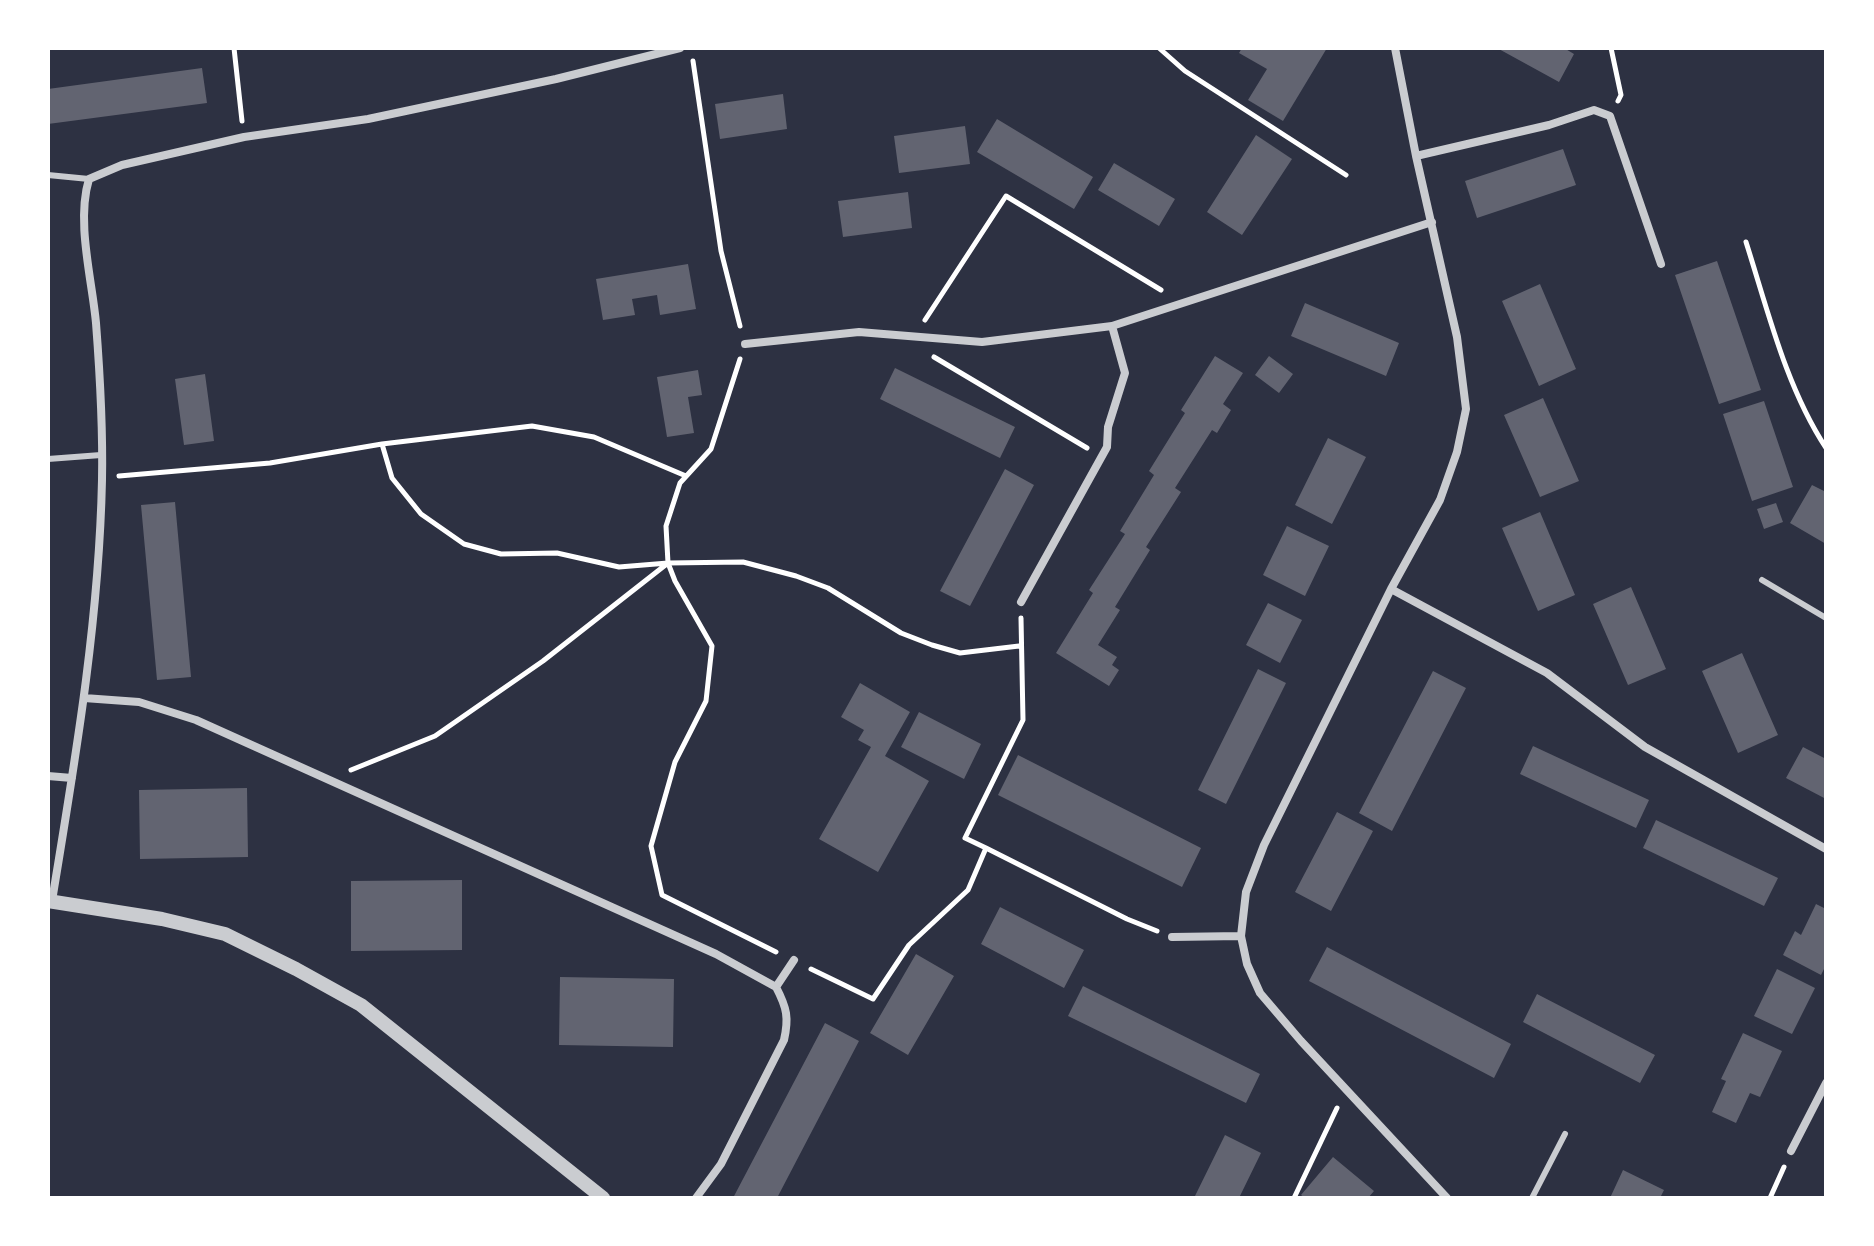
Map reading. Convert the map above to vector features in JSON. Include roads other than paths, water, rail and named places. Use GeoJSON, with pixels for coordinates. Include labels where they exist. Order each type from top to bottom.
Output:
{"type":"FeatureCollection","features":[{"type":"Feature","properties":{"kind":"street"},"geometry":{"type":"LineString","coordinates":[[603,1198],[361,1005],[309,976],[225,934],[162,919],[50,901],[84,698],[98,570],[102,477],[96,325],[83,210],[89,179],[122,165],[244,137],[368,119],[556,79],[680,48]]}},
{"type":"Feature","properties":{"kind":"street"},"geometry":{"type":"LineString","coordinates":[[1395,48],[1457,337],[1466,409],[1457,452],[1440,500],[1391,589],[1264,845],[1246,892],[1241,936],[1247,964],[1260,993],[1447,1198]]}},
{"type":"Feature","properties":{"kind":"street"},"geometry":{"type":"LineString","coordinates":[[1416,156],[1549,125],[1594,110],[1610,116],[1661,264]]}},
{"type":"Feature","properties":{"kind":"street"},"geometry":{"type":"LineString","coordinates":[[745,344],[859,332],[982,342],[1112,326],[1432,222]]}},
{"type":"Feature","properties":{"kind":"street"},"geometry":{"type":"LineString","coordinates":[[1021,602],[1107,447],[1108,427],[1125,373],[1112,326]]}},
{"type":"Feature","properties":{"kind":"street"},"geometry":{"type":"LineString","coordinates":[[1391,589],[1547,673],[1645,747],[1826,849]]}},
{"type":"Feature","properties":{"kind":"street"},"geometry":{"type":"LineString","coordinates":[[84,698],[139,702],[196,720],[716,954],[776,987],[788,1008],[784,1040],[721,1164],[696,1198]]}},
{"type":"Feature","properties":{"kind":"street"},"geometry":{"type":"LineString","coordinates":[[48,776],[72,778]]}},
{"type":"Feature","properties":{"kind":"street"},"geometry":{"type":"LineString","coordinates":[[1172,937],[1241,936]]}},
{"type":"Feature","properties":{"kind":"street"},"geometry":{"type":"LineString","coordinates":[[776,987],[794,960]]}},
{"type":"Feature","properties":{"kind":"street"},"geometry":{"type":"LineString","coordinates":[[1791,1151],[1826,1083]]}},
{"type":"Feature","properties":{"kind":"lane"},"geometry":{"type":"LineString","coordinates":[[48,175],[89,179]]}},
{"type":"Feature","properties":{"kind":"lane"},"geometry":{"type":"LineString","coordinates":[[48,459],[101,455]]}},
{"type":"Feature","properties":{"kind":"lane"},"geometry":{"type":"LineString","coordinates":[[1762,580],[1826,618]]}},
{"type":"Feature","properties":{"kind":"lane"},"geometry":{"type":"LineString","coordinates":[[1532,1198],[1565,1134]]}}]}
